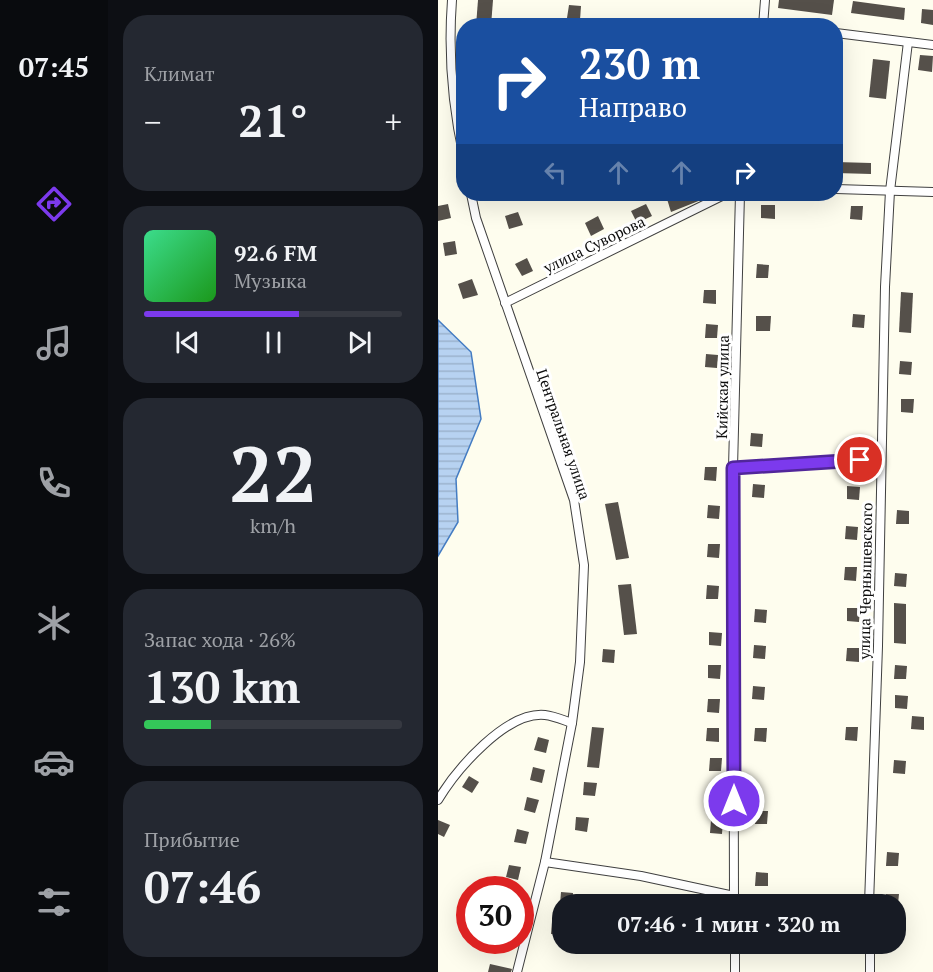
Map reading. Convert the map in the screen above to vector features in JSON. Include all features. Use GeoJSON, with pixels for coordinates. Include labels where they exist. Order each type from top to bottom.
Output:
{"type":"FeatureCollection","features":[{"type":"Feature","properties":{"kind":"street"},"geometry":{"type":"LineString","coordinates":[[452,0],[448,49],[456,122]]}},
{"type":"Feature","properties":{"kind":"street"},"geometry":{"type":"LineString","coordinates":[[764,18],[765,0]]}},
{"type":"Feature","properties":{"kind":"street"},"geometry":{"type":"LineString","coordinates":[[843,34],[933,45]]}},
{"type":"Feature","properties":{"kind":"street","name":"улица Чернышевского"},"geometry":{"type":"LineString","coordinates":[[869,894],[885,287],[890,191],[908,42]]}},
{"type":"Feature","properties":{"kind":"street"},"geometry":{"type":"LineString","coordinates":[[843,189],[933,192]]}},
{"type":"Feature","properties":{"kind":"street","name":"Центральная улица"},"geometry":{"type":"LineString","coordinates":[[472,201],[476,218],[574,500],[584,565],[580,662],[572,723],[545,862],[517,972]]}},
{"type":"Feature","properties":{"kind":"street","name":"улица Суворова"},"geometry":{"type":"LineString","coordinates":[[505,303],[712,201]]}},
{"type":"Feature","properties":{"kind":"street","name":"Кийская улица"},"geometry":{"type":"LineString","coordinates":[[734,894],[733,468],[740,201]]}},
{"type":"Feature","properties":{"kind":"street"},"geometry":{"type":"LineString","coordinates":[[733,468],[881,459]]}},
{"type":"Feature","properties":{"kind":"street"},"geometry":{"type":"LineString","coordinates":[[438,800],[454,774],[510,722],[543,714],[572,723]]}},
{"type":"Feature","properties":{"kind":"street"},"geometry":{"type":"LineString","coordinates":[[545,862],[640,876],[710,894]]}},
{"type":"Feature","properties":{"kind":"street"},"geometry":{"type":"LineString","coordinates":[[735,954],[735,972]]}},
{"type":"Feature","properties":{"kind":"street"},"geometry":{"type":"LineString","coordinates":[[870,954],[870,972]]}},
{"type":"Feature","properties":{"kind":"water"},"geometry":{"type":"Polygon","coordinates":[[[438,320],[471,352],[481,419],[456,479],[458,522],[438,556],[438,320]]]}},
{"type":"Feature","properties":{"kind":"building"},"geometry":{"type":"Polygon","coordinates":[[[478,0],[493,0],[492,18],[477,18],[478,0]]]}},
{"type":"Feature","properties":{"kind":"building"},"geometry":{"type":"Polygon","coordinates":[[[779,0],[834,0],[832,15],[778,8],[779,0]]]}},
{"type":"Feature","properties":{"kind":"building"},"geometry":{"type":"Polygon","coordinates":[[[853,1],[905,8],[904,20],[851,13],[853,1]]]}},
{"type":"Feature","properties":{"kind":"building"},"geometry":{"type":"Polygon","coordinates":[[[569,5],[581,6],[580,18],[567,18],[569,5]]]}},
{"type":"Feature","properties":{"kind":"building"},"geometry":{"type":"Polygon","coordinates":[[[922,9],[933,10],[933,25],[921,23],[922,9]]]}},
{"type":"Feature","properties":{"kind":"building"},"geometry":{"type":"Polygon","coordinates":[[[920,55],[933,56],[932,72],[918,70],[920,55]]]}},
{"type":"Feature","properties":{"kind":"building"},"geometry":{"type":"Polygon","coordinates":[[[873,59],[890,61],[886,99],[869,97],[873,59]]]}},
{"type":"Feature","properties":{"kind":"building"},"geometry":{"type":"Polygon","coordinates":[[[843,162],[871,163],[871,174],[843,173],[843,162]]]}},
{"type":"Feature","properties":{"kind":"building"},"geometry":{"type":"Polygon","coordinates":[[[668,201],[698,201],[671,212],[668,201]]]}},
{"type":"Feature","properties":{"kind":"building"},"geometry":{"type":"Polygon","coordinates":[[[448,204],[451,218],[438,221],[438,206],[448,204]]]}},
{"type":"Feature","properties":{"kind":"building"},"geometry":{"type":"Polygon","coordinates":[[[646,204],[652,216],[637,223],[631,211],[646,204]]]}},
{"type":"Feature","properties":{"kind":"building"},"geometry":{"type":"Polygon","coordinates":[[[761,205],[775,205],[775,219],[761,218],[761,205]]]}},
{"type":"Feature","properties":{"kind":"building"},"geometry":{"type":"Polygon","coordinates":[[[851,206],[863,206],[862,220],[850,219],[851,206]]]}},
{"type":"Feature","properties":{"kind":"building"},"geometry":{"type":"Polygon","coordinates":[[[518,212],[523,225],[509,229],[505,216],[518,212]]]}},
{"type":"Feature","properties":{"kind":"building"},"geometry":{"type":"Polygon","coordinates":[[[598,216],[604,229],[591,236],[585,223],[598,216]]]}},
{"type":"Feature","properties":{"kind":"building"},"geometry":{"type":"Polygon","coordinates":[[[455,241],[457,254],[445,256],[443,243],[455,241]]]}},
{"type":"Feature","properties":{"kind":"building"},"geometry":{"type":"Polygon","coordinates":[[[527,258],[533,271],[522,276],[515,264],[527,258]]]}},
{"type":"Feature","properties":{"kind":"building"},"geometry":{"type":"Polygon","coordinates":[[[757,264],[769,265],[768,278],[756,278],[757,264]]]}},
{"type":"Feature","properties":{"kind":"building"},"geometry":{"type":"Polygon","coordinates":[[[472,279],[478,295],[463,299],[458,284],[472,279]]]}},
{"type":"Feature","properties":{"kind":"building"},"geometry":{"type":"Polygon","coordinates":[[[704,290],[716,290],[716,304],[703,303],[704,290]]]}},
{"type":"Feature","properties":{"kind":"building"},"geometry":{"type":"Polygon","coordinates":[[[901,292],[913,293],[911,333],[899,332],[901,292]]]}},
{"type":"Feature","properties":{"kind":"building"},"geometry":{"type":"Polygon","coordinates":[[[853,314],[865,315],[864,328],[852,327],[853,314]]]}},
{"type":"Feature","properties":{"kind":"building"},"geometry":{"type":"Polygon","coordinates":[[[756,316],[771,316],[770,331],[756,331],[756,316]]]}},
{"type":"Feature","properties":{"kind":"building"},"geometry":{"type":"Polygon","coordinates":[[[706,324],[718,325],[717,338],[705,338],[706,324]]]}},
{"type":"Feature","properties":{"kind":"building"},"geometry":{"type":"Polygon","coordinates":[[[706,354],[718,355],[717,368],[705,367],[706,354]]]}},
{"type":"Feature","properties":{"kind":"building"},"geometry":{"type":"Polygon","coordinates":[[[900,361],[912,362],[911,375],[899,374],[900,361]]]}},
{"type":"Feature","properties":{"kind":"building"},"geometry":{"type":"Polygon","coordinates":[[[901,399],[914,399],[913,413],[901,412],[901,399]]]}},
{"type":"Feature","properties":{"kind":"building"},"geometry":{"type":"Polygon","coordinates":[[[751,433],[763,434],[762,447],[750,446],[751,433]]]}},
{"type":"Feature","properties":{"kind":"building"},"geometry":{"type":"Polygon","coordinates":[[[705,467],[717,467],[716,481],[704,480],[705,467]]]}},
{"type":"Feature","properties":{"kind":"building"},"geometry":{"type":"Polygon","coordinates":[[[753,484],[765,485],[764,498],[752,497],[753,484]]]}},
{"type":"Feature","properties":{"kind":"building"},"geometry":{"type":"Polygon","coordinates":[[[847,486],[860,487],[859,500],[847,499],[847,486]]]}},
{"type":"Feature","properties":{"kind":"building"},"geometry":{"type":"Polygon","coordinates":[[[618,502],[629,558],[616,560],[605,504],[618,502]]]}},
{"type":"Feature","properties":{"kind":"building"},"geometry":{"type":"Polygon","coordinates":[[[708,505],[720,506],[719,519],[707,518],[708,505]]]}},
{"type":"Feature","properties":{"kind":"building"},"geometry":{"type":"Polygon","coordinates":[[[897,510],[909,511],[909,524],[896,524],[897,510]]]}},
{"type":"Feature","properties":{"kind":"building"},"geometry":{"type":"Polygon","coordinates":[[[846,526],[858,527],[857,540],[845,539],[846,526]]]}},
{"type":"Feature","properties":{"kind":"building"},"geometry":{"type":"Polygon","coordinates":[[[708,544],[720,544],[719,558],[707,557],[708,544]]]}},
{"type":"Feature","properties":{"kind":"building"},"geometry":{"type":"Polygon","coordinates":[[[845,567],[857,567],[856,581],[844,580],[845,567]]]}},
{"type":"Feature","properties":{"kind":"building"},"geometry":{"type":"Polygon","coordinates":[[[895,573],[907,574],[906,587],[894,586],[895,573]]]}},
{"type":"Feature","properties":{"kind":"building"},"geometry":{"type":"Polygon","coordinates":[[[631,584],[637,634],[624,635],[618,585],[631,584]]]}},
{"type":"Feature","properties":{"kind":"building"},"geometry":{"type":"Polygon","coordinates":[[[707,585],[719,586],[718,599],[706,599],[707,585]]]}},
{"type":"Feature","properties":{"kind":"building"},"geometry":{"type":"Polygon","coordinates":[[[894,603],[906,604],[906,644],[894,643],[894,603]]]}},
{"type":"Feature","properties":{"kind":"building"},"geometry":{"type":"Polygon","coordinates":[[[847,608],[860,608],[859,622],[847,621],[847,608]]]}},
{"type":"Feature","properties":{"kind":"building"},"geometry":{"type":"Polygon","coordinates":[[[755,609],[767,610],[766,623],[754,622],[755,609]]]}},
{"type":"Feature","properties":{"kind":"building"},"geometry":{"type":"Polygon","coordinates":[[[709,632],[722,633],[721,646],[709,645],[709,632]]]}},
{"type":"Feature","properties":{"kind":"building"},"geometry":{"type":"Polygon","coordinates":[[[754,645],[766,646],[765,659],[753,658],[754,645]]]}},
{"type":"Feature","properties":{"kind":"building"},"geometry":{"type":"Polygon","coordinates":[[[847,648],[859,648],[859,662],[846,661],[847,648]]]}},
{"type":"Feature","properties":{"kind":"building"},"geometry":{"type":"Polygon","coordinates":[[[603,649],[615,650],[614,663],[602,662],[603,649]]]}},
{"type":"Feature","properties":{"kind":"building"},"geometry":{"type":"Polygon","coordinates":[[[708,665],[721,665],[720,679],[708,678],[708,665]]]}},
{"type":"Feature","properties":{"kind":"building"},"geometry":{"type":"Polygon","coordinates":[[[895,665],[907,666],[906,679],[894,679],[895,665]]]}},
{"type":"Feature","properties":{"kind":"building"},"geometry":{"type":"Polygon","coordinates":[[[753,686],[765,687],[764,700],[752,699],[753,686]]]}},
{"type":"Feature","properties":{"kind":"building"},"geometry":{"type":"Polygon","coordinates":[[[895,695],[908,696],[907,709],[895,708],[895,695]]]}},
{"type":"Feature","properties":{"kind":"building"},"geometry":{"type":"Polygon","coordinates":[[[708,699],[720,699],[719,713],[707,712],[708,699]]]}},
{"type":"Feature","properties":{"kind":"building"},"geometry":{"type":"Polygon","coordinates":[[[912,716],[924,717],[924,730],[911,729],[912,716]]]}},
{"type":"Feature","properties":{"kind":"building"},"geometry":{"type":"Polygon","coordinates":[[[592,727],[604,728],[599,768],[587,767],[592,727]]]}},
{"type":"Feature","properties":{"kind":"building"},"geometry":{"type":"Polygon","coordinates":[[[846,727],[858,727],[857,741],[845,740],[846,727]]]}},
{"type":"Feature","properties":{"kind":"building"},"geometry":{"type":"Polygon","coordinates":[[[707,728],[719,728],[719,742],[706,741],[707,728]]]}},
{"type":"Feature","properties":{"kind":"building"},"geometry":{"type":"Polygon","coordinates":[[[755,728],[767,728],[766,742],[754,741],[755,728]]]}},
{"type":"Feature","properties":{"kind":"building"},"geometry":{"type":"Polygon","coordinates":[[[538,737],[549,740],[546,753],[534,750],[538,737]]]}},
{"type":"Feature","properties":{"kind":"building"},"geometry":{"type":"Polygon","coordinates":[[[710,758],[722,758],[721,771],[709,771],[710,758]]]}},
{"type":"Feature","properties":{"kind":"building"},"geometry":{"type":"Polygon","coordinates":[[[894,760],[906,761],[905,774],[893,773],[894,760]]]}},
{"type":"Feature","properties":{"kind":"building"},"geometry":{"type":"Polygon","coordinates":[[[533,767],[545,770],[542,783],[530,780],[533,767]]]}},
{"type":"Feature","properties":{"kind":"building"},"geometry":{"type":"Polygon","coordinates":[[[469,776],[479,782],[472,793],[462,787],[469,776]]]}},
{"type":"Feature","properties":{"kind":"building"},"geometry":{"type":"Polygon","coordinates":[[[584,782],[597,783],[595,796],[583,795],[584,782]]]}},
{"type":"Feature","properties":{"kind":"building"},"geometry":{"type":"Polygon","coordinates":[[[708,787],[720,788],[719,801],[707,800],[708,787]]]}},
{"type":"Feature","properties":{"kind":"building"},"geometry":{"type":"Polygon","coordinates":[[[527,797],[539,800],[535,813],[524,810],[527,797]]]}},
{"type":"Feature","properties":{"kind":"building"},"geometry":{"type":"Polygon","coordinates":[[[756,811],[768,811],[767,824],[755,824],[756,811]]]}},
{"type":"Feature","properties":{"kind":"building"},"geometry":{"type":"Polygon","coordinates":[[[576,817],[589,818],[587,832],[575,830],[576,817]]]}},
{"type":"Feature","properties":{"kind":"building"},"geometry":{"type":"Polygon","coordinates":[[[438,820],[450,825],[444,837],[438,834],[438,820]]]}},
{"type":"Feature","properties":{"kind":"building"},"geometry":{"type":"Polygon","coordinates":[[[711,820],[723,821],[722,834],[710,833],[711,820]]]}},
{"type":"Feature","properties":{"kind":"building"},"geometry":{"type":"Polygon","coordinates":[[[517,829],[529,832],[526,844],[514,842],[517,829]]]}},
{"type":"Feature","properties":{"kind":"building"},"geometry":{"type":"Polygon","coordinates":[[[887,852],[899,853],[898,866],[886,866],[887,852]]]}},
{"type":"Feature","properties":{"kind":"building"},"geometry":{"type":"Polygon","coordinates":[[[509,865],[521,867],[519,876],[506,876],[509,865]]]}},
{"type":"Feature","properties":{"kind":"building"},"geometry":{"type":"Polygon","coordinates":[[[756,872],[768,873],[768,886],[755,886],[756,872]]]}},
{"type":"Feature","properties":{"kind":"building"},"geometry":{"type":"Polygon","coordinates":[[[490,964],[512,969],[511,972],[488,972],[490,964]]]}},
{"type":"Feature","properties":{"kind":"route"},"geometry":{"type":"LineString","coordinates":[[734,801],[733,468],[860,460]]}}]}
